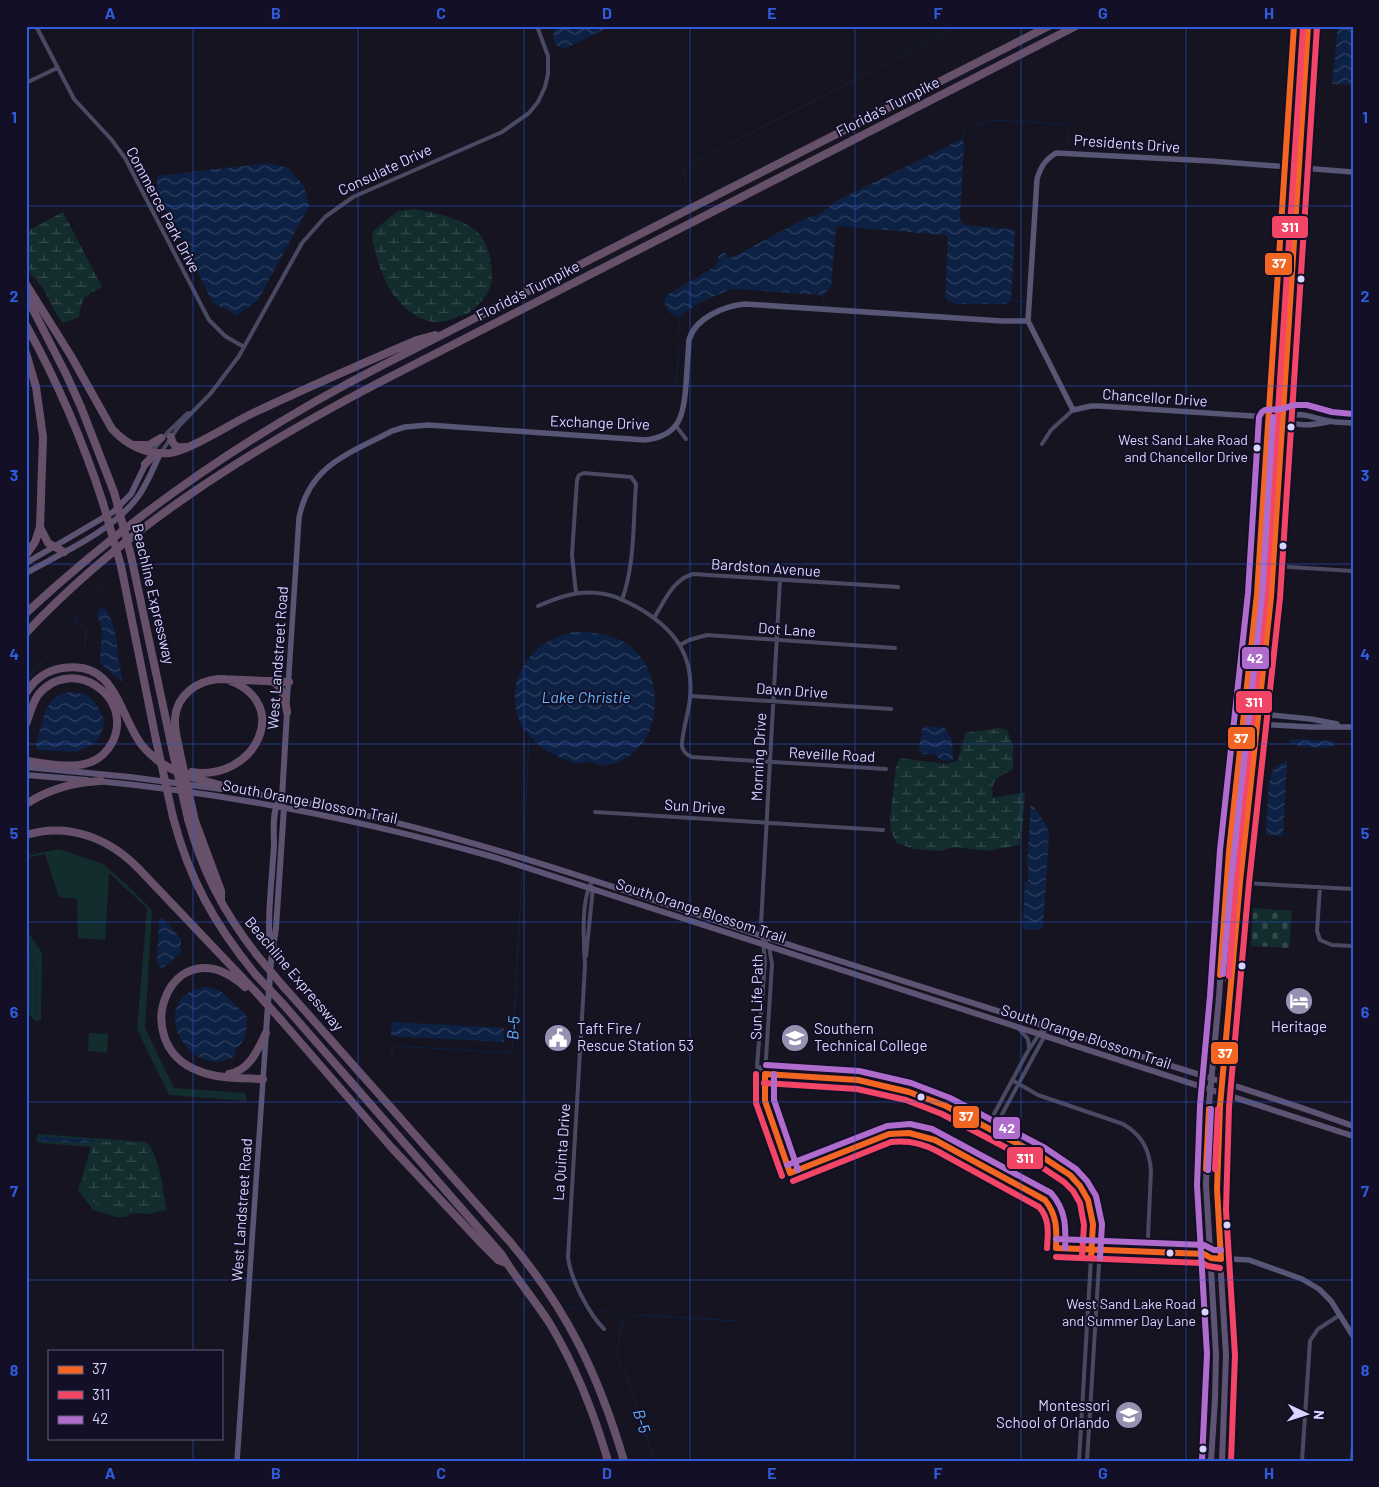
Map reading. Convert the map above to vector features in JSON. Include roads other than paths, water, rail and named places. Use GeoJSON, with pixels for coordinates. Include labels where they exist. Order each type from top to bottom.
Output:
{"type":"FeatureCollection","features":[{"type":"Feature","properties":{"kind":"highway","name":"Florida's Turnpike"},"geometry":{"type":"LineString","coordinates":[[26,614],[69,574],[167,496],[227,454],[338,388],[1049,26]]}},
{"type":"Feature","properties":{"kind":"highway","name":"Florida's Turnpike"},"geometry":{"type":"LineString","coordinates":[[26,633],[77,583],[154,520],[236,464],[304,423],[380,382],[1076,26]]}},
{"type":"Feature","properties":{"kind":"highway"},"geometry":{"type":"LineString","coordinates":[[26,284],[71,356],[108,424],[120,438],[148,457],[178,451],[304,389],[417,340],[449,332]]}},
{"type":"Feature","properties":{"kind":"highway","name":"Beachline Expressway"},"geometry":{"type":"LineString","coordinates":[[26,296],[78,399],[114,492],[132,556],[172,748],[202,865],[221,903],[240,933],[283,986],[511,1243],[550,1295],[584,1352],[600,1389],[624,1461]]}},
{"type":"Feature","properties":{"kind":"highway","name":"Beachline Expressway"},"geometry":{"type":"LineString","coordinates":[[26,324],[70,414],[103,503],[121,566],[156,740],[181,849],[202,897],[228,939],[256,975],[502,1255],[529,1293],[570,1360],[585,1393],[608,1461]]}},
{"type":"Feature","properties":{"kind":"highway"},"geometry":{"type":"LineString","coordinates":[[26,353],[36,387],[43,437],[40,527],[26,555]]}},
{"type":"Feature","properties":{"kind":"highway"},"geometry":{"type":"LineString","coordinates":[[171,437],[174,446],[178,448],[186,447]]}},
{"type":"Feature","properties":{"kind":"highway"},"geometry":{"type":"LineString","coordinates":[[130,444],[146,446],[161,438]]}},
{"type":"Feature","properties":{"kind":"highway"},"geometry":{"type":"LineString","coordinates":[[40,527],[45,539],[53,547],[64,552]]}},
{"type":"Feature","properties":{"kind":"highway"},"geometry":{"type":"LineString","coordinates":[[26,693],[37,680],[52,671],[66,668],[84,669],[97,674],[111,686],[136,737],[144,747],[167,767],[184,774],[254,794]]}},
{"type":"Feature","properties":{"kind":"highway"},"geometry":{"type":"LineString","coordinates":[[26,724],[34,703],[42,692],[56,682],[70,679],[88,681],[102,690],[112,703],[117,722],[116,733],[109,747],[102,756],[92,762],[74,765],[26,761]]}},
{"type":"Feature","properties":{"kind":"highway"},"geometry":{"type":"LineString","coordinates":[[129,722],[150,750],[175,767],[200,773],[219,771],[232,766],[243,759],[254,748],[260,734],[262,719],[258,704],[248,692],[238,684],[225,679]]}},
{"type":"Feature","properties":{"kind":"highway"},"geometry":{"type":"LineString","coordinates":[[192,820],[175,721],[177,709],[182,699],[192,688],[200,683],[211,680],[289,682]]}},
{"type":"Feature","properties":{"kind":"highway"},"geometry":{"type":"LineString","coordinates":[[272,681],[281,689],[285,697],[287,712]]}},
{"type":"Feature","properties":{"kind":"highway"},"geometry":{"type":"LineString","coordinates":[[26,804],[47,792],[60,788],[86,782],[101,781]]}},
{"type":"Feature","properties":{"kind":"highway"},"geometry":{"type":"LineString","coordinates":[[26,835],[49,830],[70,831],[93,837],[118,851],[135,865],[281,1020],[391,1147],[483,1245],[498,1260],[506,1263]]}},
{"type":"Feature","properties":{"kind":"highway"},"geometry":{"type":"LineString","coordinates":[[255,994],[230,976],[217,970],[205,968],[194,970],[181,976],[167,993],[162,1006],[161,1021],[168,1045],[185,1064],[214,1076],[263,1079]]}},
{"type":"Feature","properties":{"kind":"highway"},"geometry":{"type":"LineString","coordinates":[[214,1076],[234,1074],[244,1069],[256,1055],[266,1034]]}},
{"type":"Feature","properties":{"kind":"main road"},"geometry":{"type":"LineString","coordinates":[[1211,1461],[1216,1354],[1206,1184],[1210,1090],[1218,1006],[1226,882],[1259,565],[1294,26]]}},
{"type":"Feature","properties":{"kind":"main road"},"geometry":{"type":"LineString","coordinates":[[1222,1461],[1226,1355],[1217,1189],[1221,1094],[1240,882],[1271,597],[1308,26]]}},
{"type":"Feature","properties":{"kind":"main road","name":"Consulate Drive"},"geometry":{"type":"LineString","coordinates":[[26,573],[117,519],[144,488],[160,454]]}},
{"type":"Feature","properties":{"kind":"main road"},"geometry":{"type":"LineString","coordinates":[[131,505],[149,470],[148,457]]}},
{"type":"Feature","properties":{"kind":"main road","name":"Consulate Drive"},"geometry":{"type":"LineString","coordinates":[[26,563],[101,520],[124,503],[131,494],[148,457]]}},
{"type":"Feature","properties":{"kind":"main road"},"geometry":{"type":"LineString","coordinates":[[1261,533],[1265,560],[1273,566]]}},
{"type":"Feature","properties":{"kind":"main road"},"geometry":{"type":"LineString","coordinates":[[1259,565],[1268,575],[1271,597]]}},
{"type":"Feature","properties":{"kind":"main road"},"geometry":{"type":"LineString","coordinates":[[1247,686],[1248,708],[1252,719],[1257,724]]}},
{"type":"Feature","properties":{"kind":"main road","name":"West Landstreet Road"},"geometry":{"type":"LineString","coordinates":[[266,1034],[271,961],[276,928],[284,807],[282,798],[287,712]]}},
{"type":"Feature","properties":{"kind":"main road"},"geometry":{"type":"LineString","coordinates":[[1243,718],[1250,725],[1254,748]]}},
{"type":"Feature","properties":{"kind":"main road","name":"South Orange Blossom Trail"},"geometry":{"type":"LineString","coordinates":[[26,767],[130,777],[282,798],[343,810],[450,836],[508,852],[762,936],[1211,1078],[1353,1126]]}},
{"type":"Feature","properties":{"kind":"main road","name":"South Orange Blossom Trail"},"geometry":{"type":"LineString","coordinates":[[26,775],[101,781],[284,807],[431,840],[591,888],[1353,1136]]}},
{"type":"Feature","properties":{"kind":"main road"},"geometry":{"type":"LineString","coordinates":[[276,806],[282,798]]}},
{"type":"Feature","properties":{"kind":"main road","name":"West Landstreet Road"},"geometry":{"type":"LineString","coordinates":[[271,961],[269,933],[276,806]]}},
{"type":"Feature","properties":{"kind":"main road"},"geometry":{"type":"LineString","coordinates":[[431,840],[434,837],[450,836]]}},
{"type":"Feature","properties":{"kind":"main road"},"geometry":{"type":"LineString","coordinates":[[1223,927],[1226,974],[1231,986]]}},
{"type":"Feature","properties":{"kind":"main road"},"geometry":{"type":"LineString","coordinates":[[1216,1354],[1226,1355]]}},
{"type":"Feature","properties":{"kind":"street","name":"Commerce Park Drive"},"geometry":{"type":"LineString","coordinates":[[36,26],[78,104],[126,158],[209,320],[226,336],[244,347]]}},
{"type":"Feature","properties":{"kind":"street","name":"Consulate Drive"},"geometry":{"type":"LineString","coordinates":[[160,454],[171,437],[222,379],[244,347],[302,243],[315,226],[332,210],[353,197],[508,129],[530,113],[545,87],[548,74],[548,56],[537,26]]}},
{"type":"Feature","properties":{"kind":"street"},"geometry":{"type":"LineString","coordinates":[[26,84],[57,68]]}},
{"type":"Feature","properties":{"kind":"street","name":"Presidents Drive"},"geometry":{"type":"LineString","coordinates":[[1028,321],[1037,179],[1041,167],[1047,158],[1056,153],[1285,166],[1353,172]]}},
{"type":"Feature","properties":{"kind":"street"},"geometry":{"type":"LineString","coordinates":[[686,439],[676,426],[682,416],[685,405],[689,340],[692,332],[703,320],[734,305],[745,304],[1002,321],[1028,321],[1073,410],[1051,430],[1042,444]]}},
{"type":"Feature","properties":{"kind":"street","name":"Chancellor Drive"},"geometry":{"type":"LineString","coordinates":[[1073,410],[1100,406],[1268,418],[1282,418],[1295,414],[1304,414],[1330,421],[1353,423]]}},
{"type":"Feature","properties":{"kind":"street","name":"Consulate Drive"},"geometry":{"type":"LineString","coordinates":[[148,457],[161,438],[178,421],[194,410]]}},
{"type":"Feature","properties":{"kind":"street","name":"Chancellor Drive"},"geometry":{"type":"LineString","coordinates":[[1282,418],[1293,424],[1316,424],[1330,421]]}},
{"type":"Feature","properties":{"kind":"street","name":"Exchange Drive"},"geometry":{"type":"LineString","coordinates":[[299,518],[306,493],[323,471],[392,431],[405,427],[428,426],[645,440],[655,439],[676,426]]}},
{"type":"Feature","properties":{"kind":"street"},"geometry":{"type":"LineString","coordinates":[[576,593],[572,555],[577,480],[579,475],[584,473],[631,476],[636,484],[631,563],[622,600]]}},
{"type":"Feature","properties":{"kind":"street","name":"West Landstreet Road"},"geometry":{"type":"LineString","coordinates":[[287,712],[299,518]]}},
{"type":"Feature","properties":{"kind":"street"},"geometry":{"type":"LineString","coordinates":[[1273,566],[1353,571]]}},
{"type":"Feature","properties":{"kind":"street","name":"Bardston Avenue"},"geometry":{"type":"LineString","coordinates":[[654,618],[676,583],[684,576],[692,574],[898,587]]}},
{"type":"Feature","properties":{"kind":"street","name":"Morning Drive"},"geometry":{"type":"LineString","coordinates":[[762,936],[766,823],[780,580]]}},
{"type":"Feature","properties":{"kind":"street"},"geometry":{"type":"LineString","coordinates":[[538,606],[576,593],[597,592],[622,600],[654,618],[673,635],[680,645],[689,667],[691,696]]}},
{"type":"Feature","properties":{"kind":"street","name":"Dot Lane"},"geometry":{"type":"LineString","coordinates":[[680,645],[689,640],[707,635],[895,648]]}},
{"type":"Feature","properties":{"kind":"street","name":"Dawn Drive"},"geometry":{"type":"LineString","coordinates":[[691,696],[891,709]]}},
{"type":"Feature","properties":{"kind":"street","name":"Reveille Road"},"geometry":{"type":"LineString","coordinates":[[691,696],[682,744],[683,750],[692,757],[886,769]]}},
{"type":"Feature","properties":{"kind":"street"},"geometry":{"type":"LineString","coordinates":[[1259,706],[1262,711],[1271,715],[1311,719],[1350,727]]}},
{"type":"Feature","properties":{"kind":"street"},"geometry":{"type":"LineString","coordinates":[[1257,724],[1350,727]]}},
{"type":"Feature","properties":{"kind":"street","name":"Sun Drive"},"geometry":{"type":"LineString","coordinates":[[595,812],[883,830]]}},
{"type":"Feature","properties":{"kind":"street","name":"La Quinta Drive"},"geometry":{"type":"LineString","coordinates":[[594,880],[585,918],[585,966],[568,1256],[569,1269],[575,1284],[597,1322],[604,1329]]}},
{"type":"Feature","properties":{"kind":"street"},"geometry":{"type":"LineString","coordinates":[[1226,882],[1353,889]]}},
{"type":"Feature","properties":{"kind":"street"},"geometry":{"type":"LineString","coordinates":[[1320,887],[1317,931],[1320,940],[1332,945],[1353,946]]}},
{"type":"Feature","properties":{"kind":"street","name":"La Quinta Drive"},"geometry":{"type":"LineString","coordinates":[[585,966],[591,918],[591,888]]}},
{"type":"Feature","properties":{"kind":"street"},"geometry":{"type":"LineString","coordinates":[[585,918],[591,918]]}},
{"type":"Feature","properties":{"kind":"street","name":"Sun Life Path"},"geometry":{"type":"LineString","coordinates":[[762,936],[772,964],[765,1074]]}},
{"type":"Feature","properties":{"kind":"street","name":"Sun Life Path"},"geometry":{"type":"LineString","coordinates":[[757,1068],[767,946]]}},
{"type":"Feature","properties":{"kind":"street"},"geometry":{"type":"LineString","coordinates":[[762,1008],[769,1009]]}},
{"type":"Feature","properties":{"kind":"street"},"geometry":{"type":"LineString","coordinates":[[993,1131],[1018,1085],[1045,1026]]}},
{"type":"Feature","properties":{"kind":"street"},"geometry":{"type":"LineString","coordinates":[[1019,1028],[1028,1039],[1028,1051]]}},
{"type":"Feature","properties":{"kind":"street","name":"West Landstreet Road"},"geometry":{"type":"LineString","coordinates":[[237,1461],[266,1034]]}},
{"type":"Feature","properties":{"kind":"street"},"geometry":{"type":"LineString","coordinates":[[987,1127],[1028,1051],[1041,1036]]}},
{"type":"Feature","properties":{"kind":"street"},"geometry":{"type":"LineString","coordinates":[[757,1068],[837,1070],[876,1074],[928,1088],[997,1123],[1063,1160],[1078,1171],[1092,1191],[1100,1210],[1100,1258],[1087,1461]]}},
{"type":"Feature","properties":{"kind":"street"},"geometry":{"type":"LineString","coordinates":[[757,1068],[765,1074],[858,1080],[894,1087],[928,1098],[987,1127],[1058,1166],[1080,1186],[1088,1200],[1093,1224],[1079,1461]]}},
{"type":"Feature","properties":{"kind":"street"},"geometry":{"type":"LineString","coordinates":[[1012,1080],[1038,1095],[1123,1124],[1133,1130],[1142,1140],[1150,1157],[1151,1170],[1147,1260]]}},
{"type":"Feature","properties":{"kind":"street"},"geometry":{"type":"LineString","coordinates":[[1092,1250],[1204,1254],[1210,1258],[1249,1260],[1302,1279],[1320,1289],[1331,1301],[1353,1336]]}},
{"type":"Feature","properties":{"kind":"street"},"geometry":{"type":"LineString","coordinates":[[1091,1257],[1198,1262],[1205,1262],[1210,1258]]}},
{"type":"Feature","properties":{"kind":"street"},"geometry":{"type":"LineString","coordinates":[[1302,1461],[1310,1341],[1318,1329],[1340,1315]]}},
{"type":"Feature","properties":{"kind":"street"},"geometry":{"type":"LineString","coordinates":[[1081,1433],[1088,1434]]}},
{"type":"Feature","properties":{"kind":"street"},"geometry":{"type":"LineString","coordinates":[[1352,1461],[1353,1444]]}},
{"type":"Feature","properties":{"kind":"water"},"geometry":{"type":"Polygon","coordinates":[[[559,26],[611,26],[564,49],[557,46],[553,38],[555,30],[559,26]]]}},
{"type":"Feature","properties":{"kind":"water"},"geometry":{"type":"Polygon","coordinates":[[[1338,26],[1353,26],[1353,85],[1332,84],[1338,26]]]}},
{"type":"Feature","properties":{"kind":"water"},"geometry":{"type":"Polygon","coordinates":[[[962,139],[964,143],[960,218],[962,223],[1015,230],[1011,300],[1006,304],[958,304],[948,301],[945,297],[948,237],[945,235],[838,226],[836,228],[831,287],[823,295],[733,289],[696,305],[679,317],[669,312],[665,306],[667,295],[716,266],[719,260],[718,256],[725,252],[728,258],[733,257],[806,218],[818,215],[840,199],[962,139]]]}},
{"type":"Feature","properties":{"kind":"water"},"geometry":{"type":"Polygon","coordinates":[[[269,163],[288,168],[304,186],[309,206],[258,300],[237,315],[213,303],[157,193],[157,176],[269,163]]]}},
{"type":"Feature","properties":{"kind":"water"},"geometry":{"type":"Polygon","coordinates":[[[104,608],[110,617],[115,632],[117,658],[119,659],[122,681],[100,662],[102,630],[97,613],[104,608]]]}},
{"type":"Feature","properties":{"kind":"water","name":"Lake Christie"},"geometry":{"type":"Polygon","coordinates":[[[573,632],[607,635],[630,646],[640,656],[652,680],[655,707],[648,734],[635,752],[622,761],[599,765],[592,762],[579,763],[556,756],[536,742],[525,731],[519,718],[515,705],[515,691],[518,677],[525,663],[544,644],[573,632]]]}},
{"type":"Feature","properties":{"kind":"water"},"geometry":{"type":"Polygon","coordinates":[[[68,692],[85,694],[96,704],[104,719],[99,738],[95,743],[77,752],[38,750],[36,745],[49,705],[53,699],[68,692]]]}},
{"type":"Feature","properties":{"kind":"water"},"geometry":{"type":"Polygon","coordinates":[[[925,726],[945,728],[952,740],[953,760],[941,760],[934,754],[923,754],[919,750],[922,729],[925,726]]]}},
{"type":"Feature","properties":{"kind":"water"},"geometry":{"type":"Polygon","coordinates":[[[1290,740],[1333,741],[1334,745],[1318,748],[1290,743],[1290,740]]]}},
{"type":"Feature","properties":{"kind":"water"},"geometry":{"type":"Polygon","coordinates":[[[1287,761],[1283,836],[1266,835],[1268,792],[1271,775],[1279,764],[1287,761]]]}},
{"type":"Feature","properties":{"kind":"water"},"geometry":{"type":"Polygon","coordinates":[[[1031,805],[1047,827],[1049,834],[1043,928],[1036,930],[1023,927],[1025,882],[1028,881],[1027,864],[1031,805]]]}},
{"type":"Feature","properties":{"kind":"water"},"geometry":{"type":"Polygon","coordinates":[[[162,917],[181,939],[181,952],[161,968],[157,963],[159,921],[162,917]]]}},
{"type":"Feature","properties":{"kind":"water"},"geometry":{"type":"Polygon","coordinates":[[[207,987],[224,994],[246,1014],[247,1018],[245,1038],[236,1048],[234,1057],[217,1062],[200,1058],[189,1049],[180,1038],[176,1025],[176,1012],[180,1000],[191,991],[207,987]]]}},
{"type":"Feature","properties":{"kind":"water"},"geometry":{"type":"Polygon","coordinates":[[[392,1022],[504,1028],[504,1042],[391,1036],[392,1022]]]}},
{"type":"Feature","properties":{"kind":"water"},"geometry":{"type":"Polygon","coordinates":[[[40,1137],[92,1140],[92,1143],[40,1141],[40,1137]]]}},
{"type":"Feature","properties":{"kind":"waterway"},"geometry":{"type":"LineString","coordinates":[[686,183],[684,172],[690,164],[960,26]]}},
{"type":"Feature","properties":{"kind":"waterway"},"geometry":{"type":"LineString","coordinates":[[962,139],[965,131],[990,120],[1066,124],[1069,128],[1068,145]]}},
{"type":"Feature","properties":{"kind":"waterway"},"geometry":{"type":"LineString","coordinates":[[963,151],[969,150]]}},
{"type":"Feature","properties":{"kind":"waterway"},"geometry":{"type":"LineString","coordinates":[[823,295],[823,303]]}},
{"type":"Feature","properties":{"kind":"waterway"},"geometry":{"type":"LineString","coordinates":[[1010,301],[1026,302]]}},
{"type":"Feature","properties":{"kind":"waterway"},"geometry":{"type":"LineString","coordinates":[[696,306],[701,315]]}},
{"type":"Feature","properties":{"kind":"waterway"},"geometry":{"type":"LineString","coordinates":[[679,317],[679,333]]}},
{"type":"Feature","properties":{"kind":"waterway"},"geometry":{"type":"LineString","coordinates":[[676,385],[679,346]]}},
{"type":"Feature","properties":{"kind":"waterway"},"geometry":{"type":"LineString","coordinates":[[74,619],[103,586],[99,580]]}},
{"type":"Feature","properties":{"kind":"waterway"},"geometry":{"type":"LineString","coordinates":[[65,613],[86,629],[85,647]]}},
{"type":"Feature","properties":{"kind":"waterway"},"geometry":{"type":"LineString","coordinates":[[26,680],[77,621]]}},
{"type":"Feature","properties":{"kind":"waterway","name":"B-5"},"geometry":{"type":"LineString","coordinates":[[526,803],[529,736]]}},
{"type":"Feature","properties":{"kind":"waterway","name":"B-5"},"geometry":{"type":"LineString","coordinates":[[524,837],[525,810]]}},
{"type":"Feature","properties":{"kind":"waterway","name":"B-5"},"geometry":{"type":"LineString","coordinates":[[523,843],[523,851]]}},
{"type":"Feature","properties":{"kind":"waterway","name":"B-5"},"geometry":{"type":"LineString","coordinates":[[392,1059],[392,1048],[395,1046],[512,1053],[522,873]]}},
{"type":"Feature","properties":{"kind":"waterway"},"geometry":{"type":"LineString","coordinates":[[26,945],[35,971],[37,989],[36,1017]]}},
{"type":"Feature","properties":{"kind":"waterway"},"geometry":{"type":"LineString","coordinates":[[149,1155],[153,1153]]}},
{"type":"Feature","properties":{"kind":"waterway"},"geometry":{"type":"LineString","coordinates":[[127,1211],[129,1215]]}},
{"type":"Feature","properties":{"kind":"waterway","name":"B-5"},"geometry":{"type":"LineString","coordinates":[[521,1304],[531,1304]]}},
{"type":"Feature","properties":{"kind":"waterway","name":"B-5"},"geometry":{"type":"LineString","coordinates":[[567,1307],[581,1308]]}},
{"type":"Feature","properties":{"kind":"waterway","name":"B-5"},"geometry":{"type":"LineString","coordinates":[[599,1310],[613,1313],[619,1316],[623,1322],[618,1344],[618,1357],[634,1396],[654,1461]]}},
{"type":"Feature","properties":{"kind":"waterway"},"geometry":{"type":"LineString","coordinates":[[623,1325],[629,1319],[639,1315],[737,1321]]}},
{"type":"Feature","properties":{"kind":"place","name":"West Sand Lake Road and Chancellor Drive"},"geometry":{"type":"Point","coordinates":[1257,448]}},
{"type":"Feature","properties":{"kind":"place","name":"Heritage"},"geometry":{"type":"Point","coordinates":[1299,1001]}},
{"type":"Feature","properties":{"kind":"place","name":"Taft Fire / Rescue Station 53"},"geometry":{"type":"Point","coordinates":[558,1038]}},
{"type":"Feature","properties":{"kind":"place","name":"Southern Technical College"},"geometry":{"type":"Point","coordinates":[795,1038]}},
{"type":"Feature","properties":{"kind":"place","name":"West Sand Lake Road and Summer Day Lane"},"geometry":{"type":"Point","coordinates":[1205,1312]}},
{"type":"Feature","properties":{"kind":"place","name":"Montessori School of Orlando"},"geometry":{"type":"Point","coordinates":[1129,1415]}}]}
